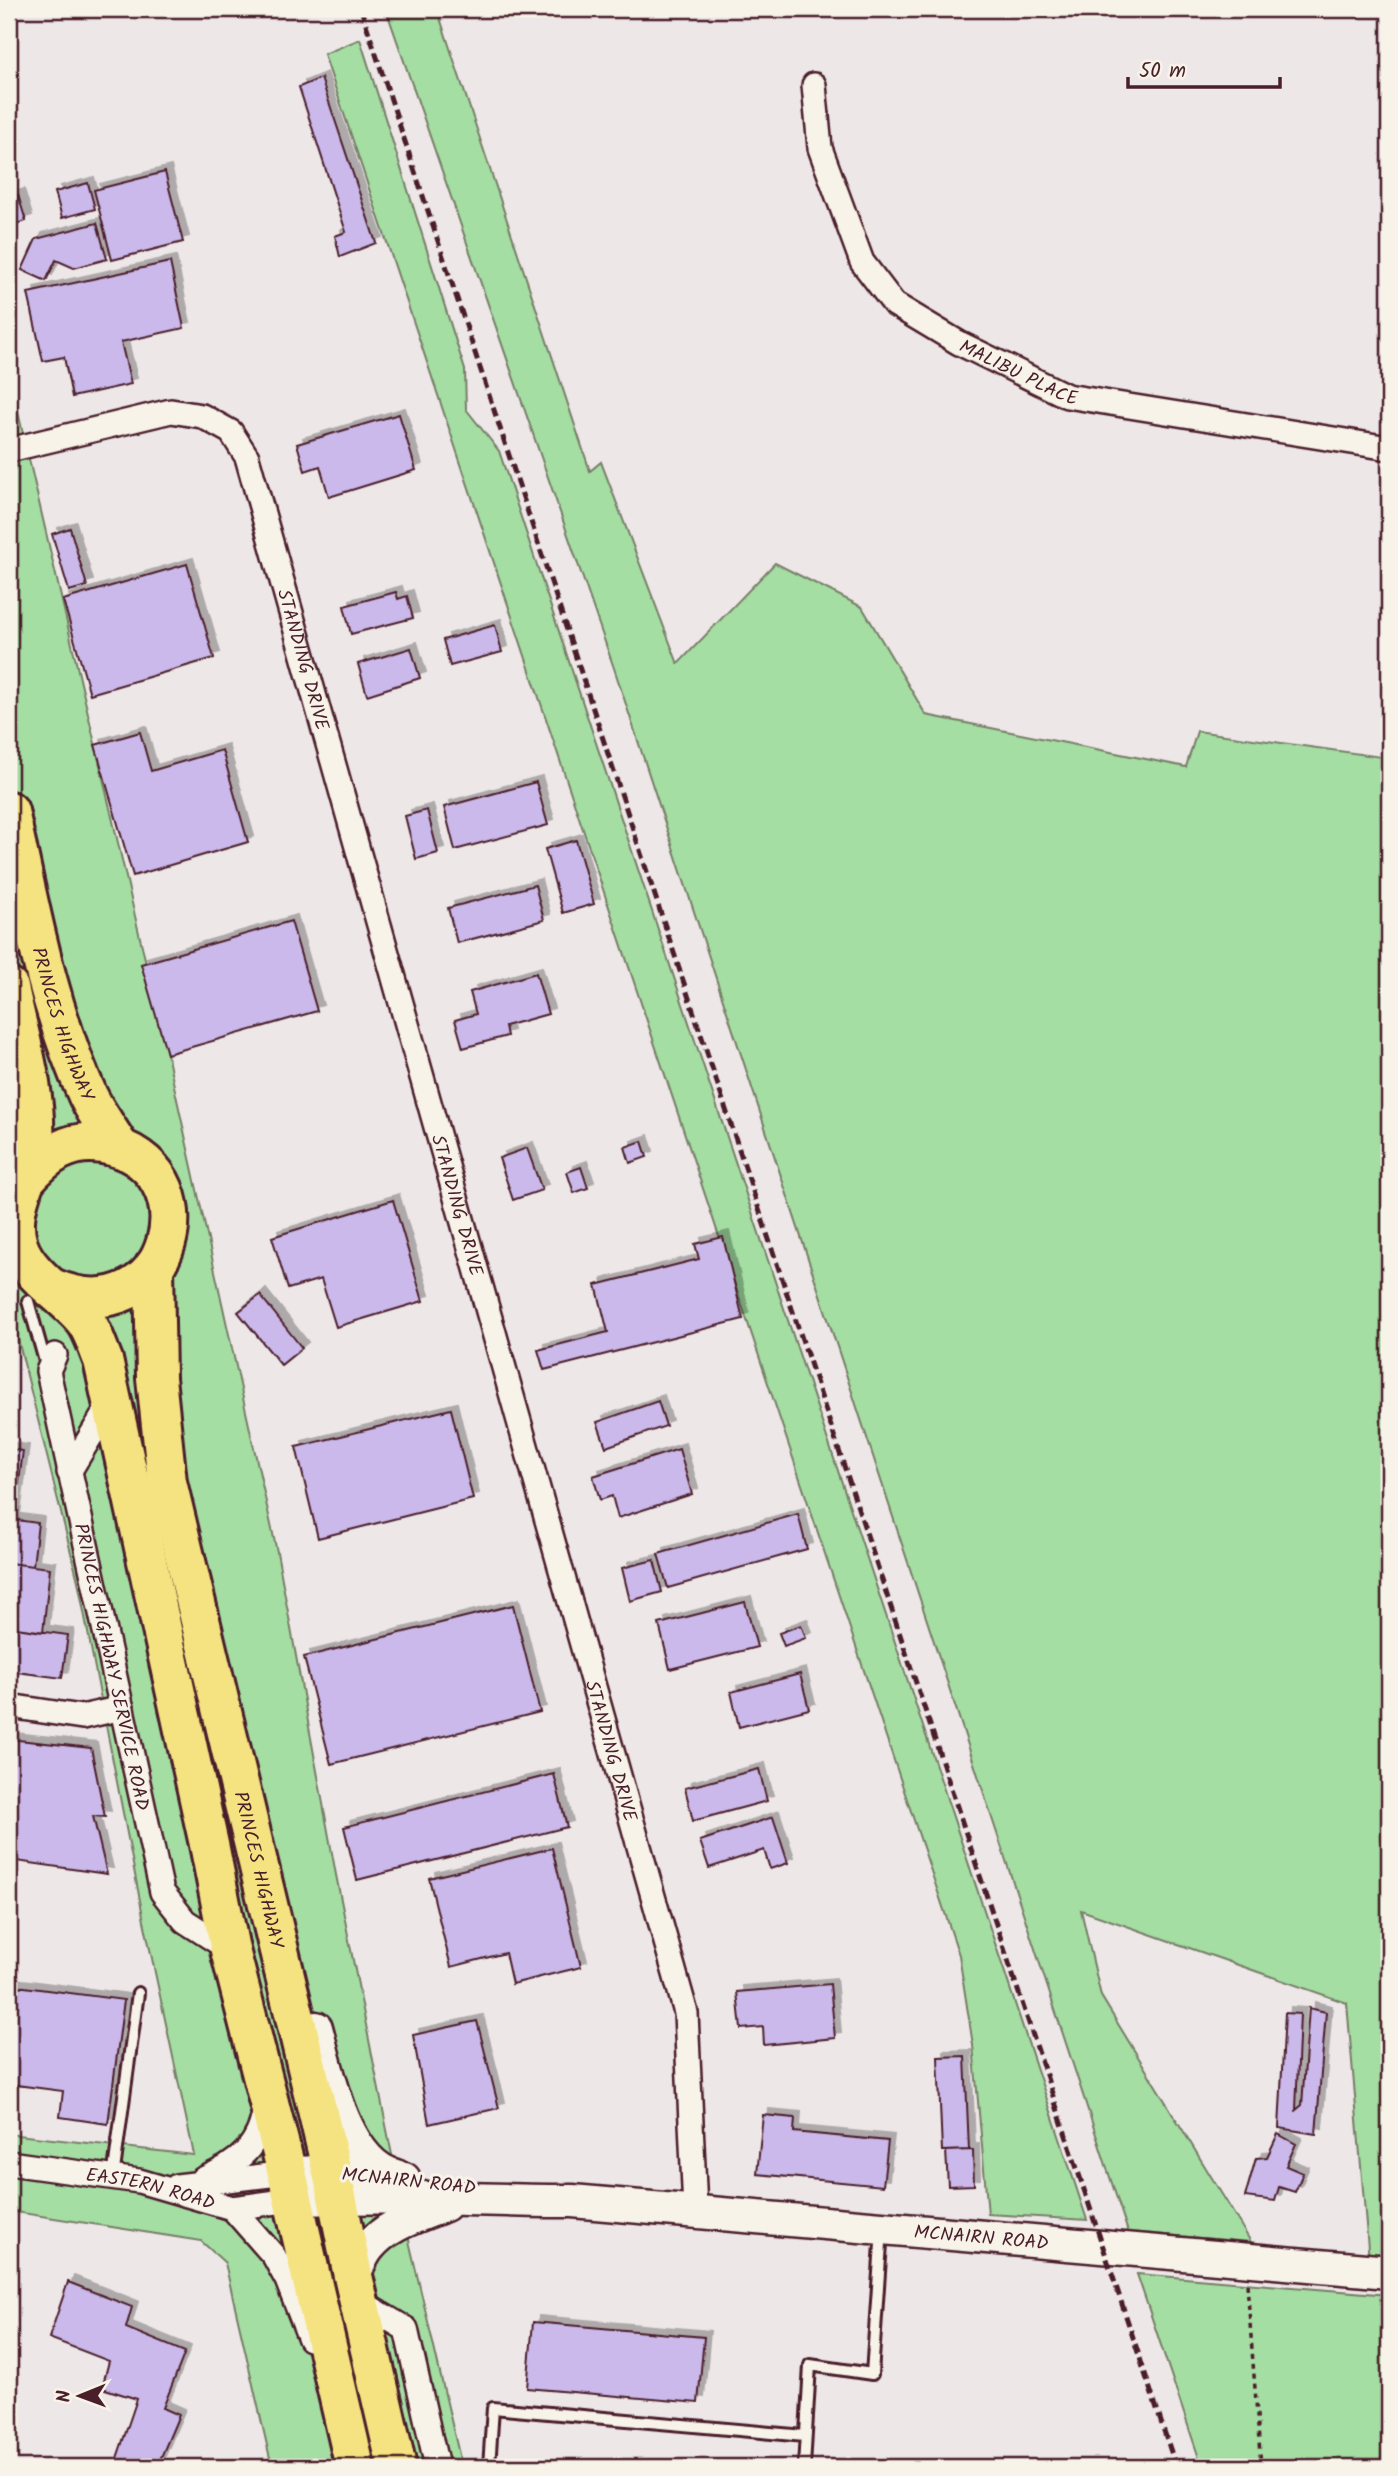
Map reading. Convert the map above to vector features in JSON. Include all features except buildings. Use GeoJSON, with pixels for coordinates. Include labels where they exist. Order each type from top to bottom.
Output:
{"type":"FeatureCollection","features":[{"type":"Feature","properties":{"kind":"highway","name":"PRINCES HIGHWAY"},"geometry":{"type":"LineString","coordinates":[[9,811],[42,961],[64,1036],[89,1098],[119,1147]]}},
{"type":"Feature","properties":{"kind":"highway"},"geometry":{"type":"LineString","coordinates":[[9,988],[35,1112],[19,1167],[15,1209],[19,1247],[29,1277],[85,1319],[103,1360],[230,1950],[355,2467]]}},
{"type":"Feature","properties":{"kind":"highway","name":"PRINCES HIGHWAY"},"geometry":{"type":"LineString","coordinates":[[19,1167],[42,1160],[66,1147],[92,1142],[119,1147],[137,1157],[152,1171],[163,1189],[169,1209],[169,1229],[164,1250],[154,1268],[138,1284],[118,1294],[96,1298],[73,1296],[29,1277]]}},
{"type":"Feature","properties":{"kind":"highway","name":"PRINCES HIGHWAY"},"geometry":{"type":"LineString","coordinates":[[154,1268],[156,1378],[167,1482],[334,2185],[397,2467]]}},
{"type":"Feature","properties":{"kind":"highway"},"geometry":{"type":"LineString","coordinates":[[230,1950],[249,1938],[255,1915],[251,1838]]}},
{"type":"Feature","properties":{"kind":"street","name":"MALIBU PLACE"},"geometry":{"type":"LineString","coordinates":[[814,85],[820,148],[862,262],[894,304],[959,344],[1067,396],[1389,449]]}},
{"type":"Feature","properties":{"kind":"street","name":"STANDING DRIVE"},"geometry":{"type":"LineString","coordinates":[[9,450],[171,411],[202,416],[231,432],[247,457],[686,2013],[695,2210]]}},
{"type":"Feature","properties":{"kind":"street","name":"PRINCES HIGHWAY SERVICE ROAD"},"geometry":{"type":"LineString","coordinates":[[52,1363],[69,1472],[162,1892],[185,1921],[230,1950]]}},
{"type":"Feature","properties":{"kind":"street"},"geometry":{"type":"LineString","coordinates":[[69,1472],[112,1401]]}},
{"type":"Feature","properties":{"kind":"street"},"geometry":{"type":"LineString","coordinates":[[9,1706],[82,1717],[122,1708]]}},
{"type":"Feature","properties":{"kind":"street"},"geometry":{"type":"LineString","coordinates":[[284,1975],[315,2027],[336,2100],[357,2144],[367,2160],[384,2173],[411,2179]]}},
{"type":"Feature","properties":{"kind":"street"},"geometry":{"type":"LineString","coordinates":[[184,2187],[226,2169],[246,2152],[263,2127],[267,2098]]}},
{"type":"Feature","properties":{"kind":"street","name":"EASTERN ROAD"},"geometry":{"type":"LineString","coordinates":[[9,2163],[139,2182],[232,2208],[289,2187]]}},
{"type":"Feature","properties":{"kind":"street","name":"MCNAIRN ROAD"},"geometry":{"type":"LineString","coordinates":[[289,2187],[411,2179],[572,2201]]}},
{"type":"Feature","properties":{"kind":"street"},"geometry":{"type":"LineString","coordinates":[[139,2182],[184,2187],[289,2187]]}},
{"type":"Feature","properties":{"kind":"street","name":"MCNAIRN ROAD"},"geometry":{"type":"LineString","coordinates":[[334,2185],[456,2201],[572,2201],[695,2210],[1389,2272]]}},
{"type":"Feature","properties":{"kind":"street"},"geometry":{"type":"LineString","coordinates":[[438,2467],[406,2329],[356,2289],[367,2249],[380,2235],[456,2201]]}},
{"type":"Feature","properties":{"kind":"street"},"geometry":{"type":"LineString","coordinates":[[232,2208],[274,2256],[340,2404]]}},
{"type":"Feature","properties":{"kind":"lane"},"geometry":{"type":"LineString","coordinates":[[29,1277],[52,1363]]}},
{"type":"Feature","properties":{"kind":"lane"},"geometry":{"type":"LineString","coordinates":[[113,2178],[138,1993]]}},
{"type":"Feature","properties":{"kind":"lane"},"geometry":{"type":"LineString","coordinates":[[804,2467],[810,2365],[872,2374],[882,2227]]}},
{"type":"Feature","properties":{"kind":"lane"},"geometry":{"type":"LineString","coordinates":[[489,2467],[493,2408],[805,2436]]}},
{"type":"Feature","properties":{"kind":"path"},"geometry":{"type":"LineString","coordinates":[[1245,2260],[1261,2467]]}},
{"type":"Feature","properties":{"kind":"green space"},"geometry":{"type":"Polygon","coordinates":[[[386,9],[437,9],[590,471],[601,462],[678,664],[775,563],[862,607],[926,715],[1186,767],[1197,731],[1389,758],[1389,2262],[1369,2260],[1347,2003],[1081,1910],[1101,1996],[1251,2242],[1128,2232],[615,671],[386,9]]]}},
{"type":"Feature","properties":{"kind":"green space"},"geometry":{"type":"Polygon","coordinates":[[[360,39],[465,370],[466,409],[499,451],[1087,2220],[988,2214],[973,2045],[959,1955],[324,54],[360,39]]]}},
{"type":"Feature","properties":{"kind":"green space"},"geometry":{"type":"Polygon","coordinates":[[[9,373],[167,1054],[277,1552],[336,1875],[410,2245],[462,2467],[272,2467],[225,2263],[201,2241],[9,2211],[9,2134],[194,2155],[144,1921],[78,1581],[9,1303],[9,373]]]}},
{"type":"Feature","properties":{"kind":"green space"},"geometry":{"type":"Polygon","coordinates":[[[1137,2274],[1389,2295],[1389,2467],[1202,2467],[1137,2274]]]}},
{"type":"Feature","properties":{"kind":"railway"},"geometry":{"type":"LineString","coordinates":[[361,9],[1176,2467]]}}]}
